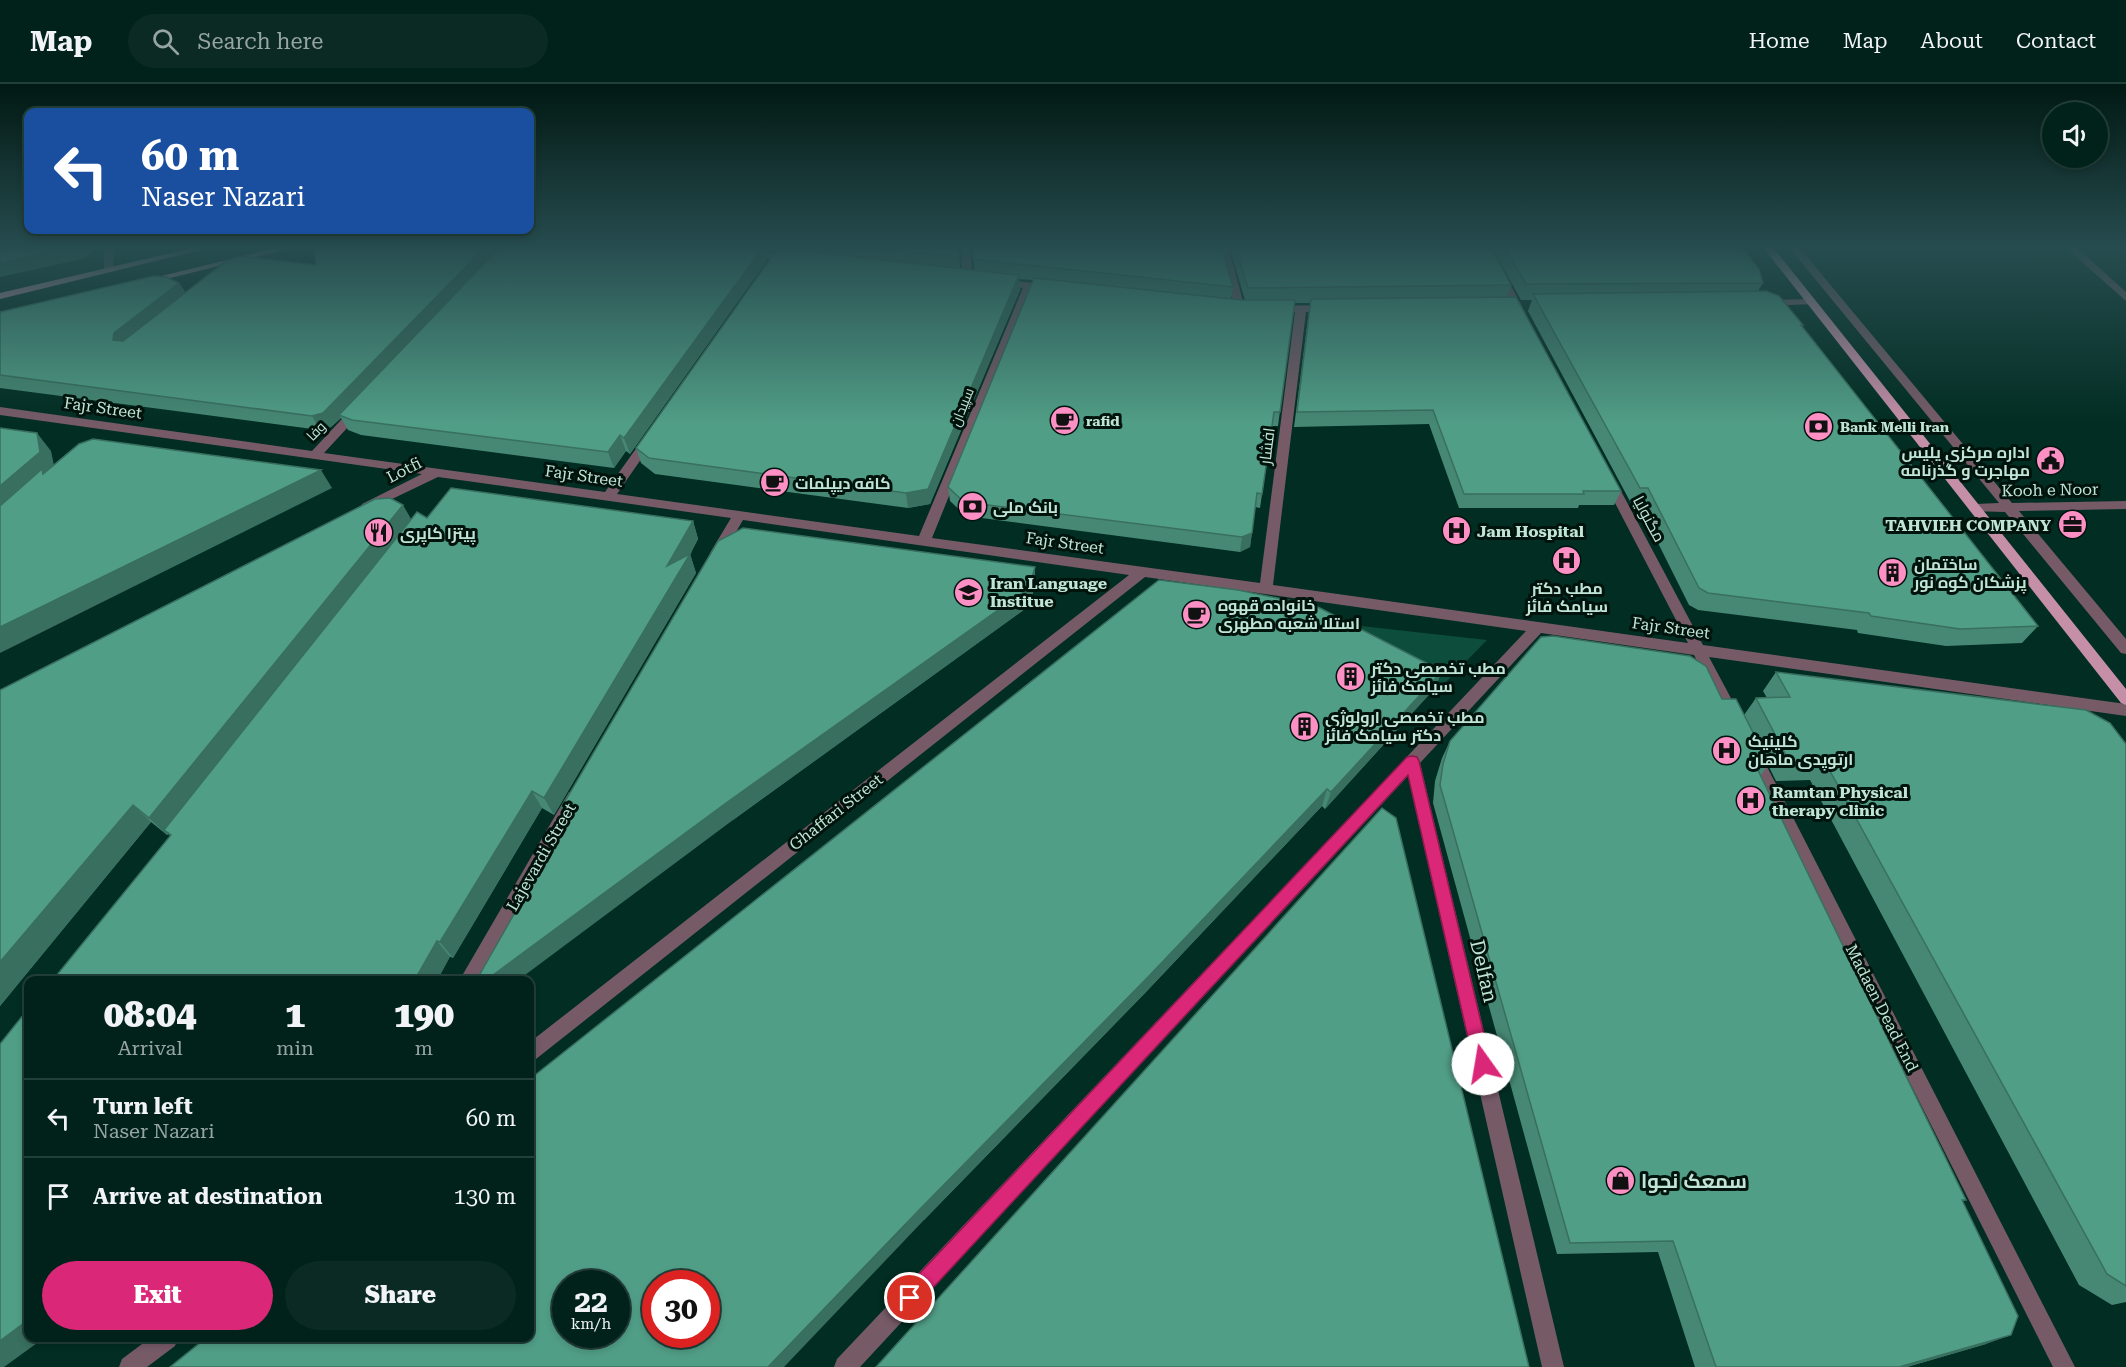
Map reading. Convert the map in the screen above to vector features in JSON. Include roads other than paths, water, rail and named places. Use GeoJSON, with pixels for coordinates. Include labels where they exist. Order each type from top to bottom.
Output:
{"type":"FeatureCollection","features":[{"type":"Feature","properties":{"kind":"main road"},"geometry":{"type":"LineString","coordinates":[[1814,306],[2126,699]]}},
{"type":"Feature","properties":{"kind":"street","name":"سپیدان"},"geometry":{"type":"LineString","coordinates":[[924,540],[1020,306]]}},
{"type":"Feature","properties":{"kind":"street"},"geometry":{"type":"LineString","coordinates":[[1517,306],[1528,327]]}},
{"type":"Feature","properties":{"kind":"street"},"geometry":{"type":"LineString","coordinates":[[1842,306],[2126,649]]}},
{"type":"Feature","properties":{"kind":"street"},"geometry":{"type":"LineString","coordinates":[[1228,308],[1337,308]]}},
{"type":"Feature","properties":{"kind":"street","name":"افشار"},"geometry":{"type":"LineString","coordinates":[[1266,588],[1301,309]]}},
{"type":"Feature","properties":{"kind":"street","name":"وفا"},"geometry":{"type":"LineString","coordinates":[[315,455],[370,396]]}},
{"type":"Feature","properties":{"kind":"street","name":"Fajr Street"},"geometry":{"type":"LineString","coordinates":[[0,411],[2126,710]]}},
{"type":"Feature","properties":{"kind":"street"},"geometry":{"type":"LineString","coordinates":[[97,442],[115,427]]}},
{"type":"Feature","properties":{"kind":"street"},"geometry":{"type":"LineString","coordinates":[[609,496],[656,429]]}},
{"type":"Feature","properties":{"kind":"street","name":"مگنولیا"},"geometry":{"type":"LineString","coordinates":[[1600,462],[1699,649]]}},
{"type":"Feature","properties":{"kind":"street","name":"Lotfi"},"geometry":{"type":"LineString","coordinates":[[352,515],[437,472]]}},
{"type":"Feature","properties":{"kind":"street"},"geometry":{"type":"LineString","coordinates":[[448,494],[462,475]]}},
{"type":"Feature","properties":{"kind":"street","name":"Kooh e Noor"},"geometry":{"type":"LineString","coordinates":[[1975,508],[2126,505]]}},
{"type":"Feature","properties":{"kind":"street"},"geometry":{"type":"LineString","coordinates":[[710,566],[740,514]]}},
{"type":"Feature","properties":{"kind":"street","name":"Ghaffari Street"},"geometry":{"type":"LineString","coordinates":[[534,1050],[1143,571]]}},
{"type":"Feature","properties":{"kind":"street"},"geometry":{"type":"LineString","coordinates":[[845,1367],[1539,626]]}},
{"type":"Feature","properties":{"kind":"street","name":"Madaen Dead End"},"geometry":{"type":"LineString","coordinates":[[1699,649],[2064,1367]]}},
{"type":"Feature","properties":{"kind":"street","name":"Delfan"},"geometry":{"type":"LineString","coordinates":[[1412,761],[1553,1367]]}},
{"type":"Feature","properties":{"kind":"street","name":"Lajevardi Street"},"geometry":{"type":"LineString","coordinates":[[471,976],[583,784]]}},
{"type":"Feature","properties":{"kind":"street"},"geometry":{"type":"LineString","coordinates":[[130,1367],[162,1342]]}},
{"type":"Feature","properties":{"kind":"place","name":"rafid"},"geometry":{"type":"Point","coordinates":[1065,421]}},
{"type":"Feature","properties":{"kind":"place","name":"Bank Melli Iran"},"geometry":{"type":"Point","coordinates":[1819,427]}},
{"type":"Feature","properties":{"kind":"place","name":"اداره مرکزی پلیس مهاجرت و گذرنامه"},"geometry":{"type":"Point","coordinates":[2051,461]}},
{"type":"Feature","properties":{"kind":"place","name":"کافه دیپلمات"},"geometry":{"type":"Point","coordinates":[774,483]}},
{"type":"Feature","properties":{"kind":"place","name":"بانک ملی"},"geometry":{"type":"Point","coordinates":[972,507]}},
{"type":"Feature","properties":{"kind":"place","name":"TAHVIEH COMPANY"},"geometry":{"type":"Point","coordinates":[2072,525]}},
{"type":"Feature","properties":{"kind":"place","name":"Jam Hospital"},"geometry":{"type":"Point","coordinates":[1456,531]}},
{"type":"Feature","properties":{"kind":"place","name":"پیتزا کاپری"},"geometry":{"type":"Point","coordinates":[379,533]}},
{"type":"Feature","properties":{"kind":"place","name":"مطب دکتر سیامک فائز"},"geometry":{"type":"Point","coordinates":[1567,560]}},
{"type":"Feature","properties":{"kind":"place","name":"ساختمان پزشکان کوه نور"},"geometry":{"type":"Point","coordinates":[1893,573]}},
{"type":"Feature","properties":{"kind":"place","name":"Iran Language Institue"},"geometry":{"type":"Point","coordinates":[969,592]}},
{"type":"Feature","properties":{"kind":"place","name":"خانواده قهوه استلا شعبه مطهری"},"geometry":{"type":"Point","coordinates":[1197,614]}},
{"type":"Feature","properties":{"kind":"place","name":"مطب تخصصی دکتر سیامک فائز"},"geometry":{"type":"Point","coordinates":[1350,677]}},
{"type":"Feature","properties":{"kind":"place","name":"مطب تخصصی ارولوژی دکتر سیامک فائز"},"geometry":{"type":"Point","coordinates":[1304,726]}},
{"type":"Feature","properties":{"kind":"place","name":"کلینیک ارتوپدی ماهان"},"geometry":{"type":"Point","coordinates":[1727,750]}},
{"type":"Feature","properties":{"kind":"place","name":"Ramtan Physical therapy clinic"},"geometry":{"type":"Point","coordinates":[1751,801]}},
{"type":"Feature","properties":{"kind":"place","name":"سمعک نجوا"},"geometry":{"type":"Point","coordinates":[1620,1181]}}]}
